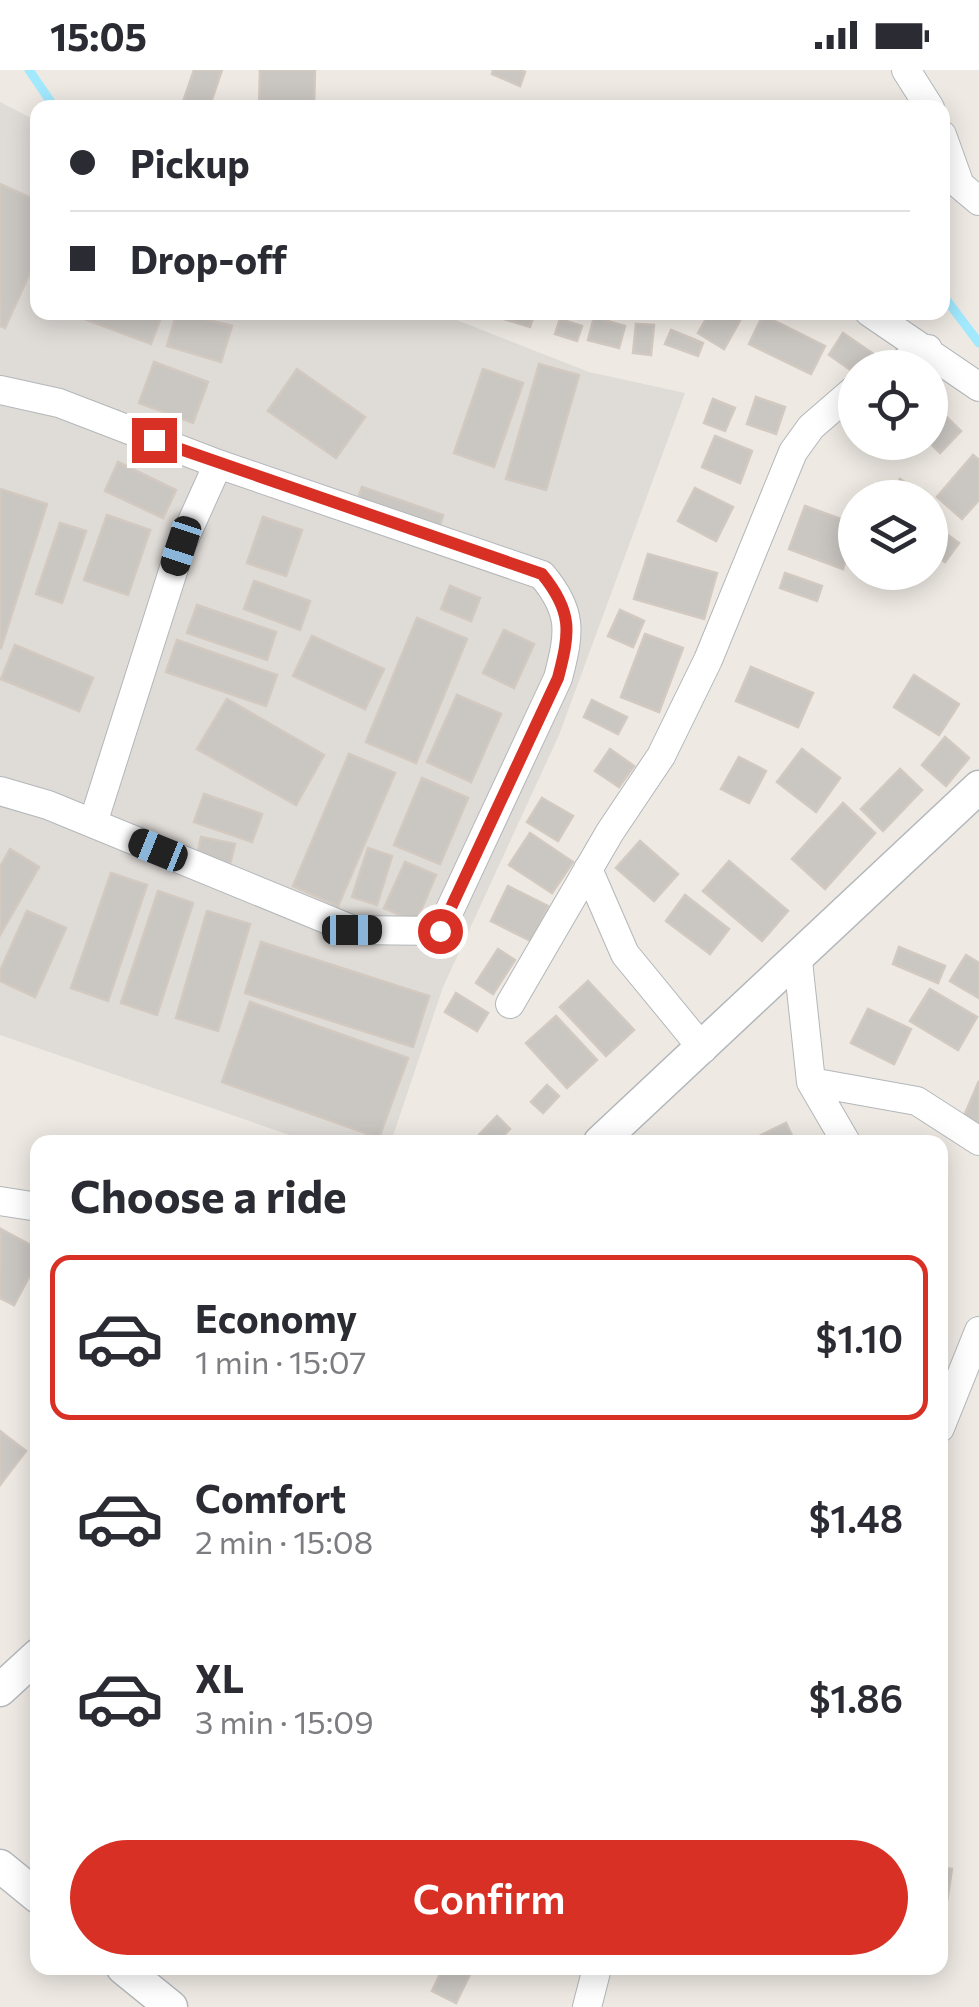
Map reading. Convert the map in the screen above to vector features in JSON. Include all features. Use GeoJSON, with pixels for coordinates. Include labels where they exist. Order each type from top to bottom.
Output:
{"type":"FeatureCollection","features":[{"type":"Feature","properties":{"kind":"street"},"geometry":{"type":"LineString","coordinates":[[906,70],[925,100]]}},
{"type":"Feature","properties":{"kind":"street"},"geometry":{"type":"LineString","coordinates":[[950,157],[960,185],[979,201]]}},
{"type":"Feature","properties":{"kind":"street"},"geometry":{"type":"LineString","coordinates":[[882,320],[928,348],[979,387]]}},
{"type":"Feature","properties":{"kind":"street"},"geometry":{"type":"LineString","coordinates":[[0,390],[60,403],[218,464],[542,574],[564,600],[568,641],[558,678],[440,931],[352,930],[93,824],[0,791]]}},
{"type":"Feature","properties":{"kind":"street"},"geometry":{"type":"LineString","coordinates":[[510,1004],[660,756],[708,660],[793,452],[810,427],[838,403]]}},
{"type":"Feature","properties":{"kind":"street"},"geometry":{"type":"LineString","coordinates":[[93,824],[181,546],[218,464]]}},
{"type":"Feature","properties":{"kind":"street"},"geometry":{"type":"LineString","coordinates":[[608,1135],[979,787]]}},
{"type":"Feature","properties":{"kind":"street"},"geometry":{"type":"LineString","coordinates":[[588,870],[625,954],[702,1048]]}},
{"type":"Feature","properties":{"kind":"street"},"geometry":{"type":"LineString","coordinates":[[798,960],[812,1082],[842,1135]]}},
{"type":"Feature","properties":{"kind":"street"},"geometry":{"type":"LineString","coordinates":[[812,1082],[917,1101],[979,1141]]}},
{"type":"Feature","properties":{"kind":"street"},"geometry":{"type":"LineString","coordinates":[[0,1200],[30,1206]]}},
{"type":"Feature","properties":{"kind":"street"},"geometry":{"type":"LineString","coordinates":[[948,1408],[979,1330]]}},
{"type":"Feature","properties":{"kind":"street"},"geometry":{"type":"LineString","coordinates":[[0,1690],[30,1663]]}},
{"type":"Feature","properties":{"kind":"street"},"geometry":{"type":"LineString","coordinates":[[0,1866],[30,1890]]}},
{"type":"Feature","properties":{"kind":"street"},"geometry":{"type":"LineString","coordinates":[[132,1975],[171,2007]]}},
{"type":"Feature","properties":{"kind":"street"},"geometry":{"type":"LineString","coordinates":[[587,2007],[595,1975]]}},
{"type":"Feature","properties":{"kind":"shaded area"},"geometry":{"type":"Polygon","coordinates":[[[0,102],[30,117],[30,320],[457,320],[589,372],[685,393],[559,735],[443,987],[393,1135],[290,1135],[0,1035],[0,102]]]}},
{"type":"Feature","properties":{"kind":"building"},"geometry":{"type":"Polygon","coordinates":[[[194,70],[222,70],[212,100],[184,100],[194,70]]]}},
{"type":"Feature","properties":{"kind":"building"},"geometry":{"type":"Polygon","coordinates":[[[260,70],[315,70],[314,100],[259,100],[260,70]]]}},
{"type":"Feature","properties":{"kind":"building"},"geometry":{"type":"Polygon","coordinates":[[[493,70],[525,72],[520,86],[492,74],[493,70]]]}},
{"type":"Feature","properties":{"kind":"building"},"geometry":{"type":"Polygon","coordinates":[[[0,184],[30,197],[30,273],[5,328],[0,326],[0,184]]]}},
{"type":"Feature","properties":{"kind":"building"},"geometry":{"type":"Polygon","coordinates":[[[87,320],[160,320],[151,344],[87,320]]]}},
{"type":"Feature","properties":{"kind":"building"},"geometry":{"type":"Polygon","coordinates":[[[175,320],[208,320],[232,326],[221,362],[167,346],[175,320]]]}},
{"type":"Feature","properties":{"kind":"building"},"geometry":{"type":"Polygon","coordinates":[[[507,320],[532,320],[530,327],[507,320]]]}},
{"type":"Feature","properties":{"kind":"building"},"geometry":{"type":"Polygon","coordinates":[[[560,320],[582,326],[577,341],[555,334],[560,320]]]}},
{"type":"Feature","properties":{"kind":"building"},"geometry":{"type":"Polygon","coordinates":[[[593,320],[625,326],[619,348],[588,340],[593,320]]]}},
{"type":"Feature","properties":{"kind":"building"},"geometry":{"type":"Polygon","coordinates":[[[705,320],[740,320],[724,349],[698,333],[705,320]]]}},
{"type":"Feature","properties":{"kind":"building"},"geometry":{"type":"Polygon","coordinates":[[[761,320],[773,320],[825,346],[811,374],[749,344],[761,320]]]}},
{"type":"Feature","properties":{"kind":"building"},"geometry":{"type":"Polygon","coordinates":[[[636,324],[654,325],[651,355],[633,353],[636,324]]]}},
{"type":"Feature","properties":{"kind":"building"},"geometry":{"type":"Polygon","coordinates":[[[671,330],[703,343],[698,356],[665,344],[671,330]]]}},
{"type":"Feature","properties":{"kind":"building"},"geometry":{"type":"Polygon","coordinates":[[[843,333],[868,350],[838,350],[838,361],[829,355],[843,333]]]}},
{"type":"Feature","properties":{"kind":"building"},"geometry":{"type":"Polygon","coordinates":[[[154,362],[208,382],[193,423],[139,403],[154,362]]]}},
{"type":"Feature","properties":{"kind":"building"},"geometry":{"type":"Polygon","coordinates":[[[539,364],[579,375],[546,490],[506,479],[539,364]]]}},
{"type":"Feature","properties":{"kind":"building"},"geometry":{"type":"Polygon","coordinates":[[[297,369],[365,417],[336,458],[268,411],[297,369]]]}},
{"type":"Feature","properties":{"kind":"building"},"geometry":{"type":"Polygon","coordinates":[[[483,369],[523,383],[494,467],[454,453],[483,369]]]}},
{"type":"Feature","properties":{"kind":"building"},"geometry":{"type":"Polygon","coordinates":[[[756,397],[785,407],[776,434],[747,424],[756,397]]]}},
{"type":"Feature","properties":{"kind":"building"},"geometry":{"type":"Polygon","coordinates":[[[713,399],[735,408],[725,431],[704,423],[713,399]]]}},
{"type":"Feature","properties":{"kind":"building"},"geometry":{"type":"Polygon","coordinates":[[[948,418],[961,431],[948,445],[948,418]]]}},
{"type":"Feature","properties":{"kind":"building"},"geometry":{"type":"Polygon","coordinates":[[[715,436],[752,451],[740,483],[702,467],[715,436]]]}},
{"type":"Feature","properties":{"kind":"building"},"geometry":{"type":"Polygon","coordinates":[[[973,455],[979,460],[979,500],[962,519],[948,507],[948,484],[973,455]]]}},
{"type":"Feature","properties":{"kind":"building"},"geometry":{"type":"Polygon","coordinates":[[[118,462],[176,490],[163,518],[105,491],[118,462]]]}},
{"type":"Feature","properties":{"kind":"building"},"geometry":{"type":"Polygon","coordinates":[[[362,487],[443,515],[439,529],[357,501],[362,487]]]}},
{"type":"Feature","properties":{"kind":"building"},"geometry":{"type":"Polygon","coordinates":[[[695,488],[733,507],[716,541],[678,521],[695,488]]]}},
{"type":"Feature","properties":{"kind":"building"},"geometry":{"type":"Polygon","coordinates":[[[0,489],[47,504],[1,648],[0,647],[0,489]]]}},
{"type":"Feature","properties":{"kind":"building"},"geometry":{"type":"Polygon","coordinates":[[[805,506],[838,518],[838,567],[789,549],[805,506]]]}},
{"type":"Feature","properties":{"kind":"building"},"geometry":{"type":"Polygon","coordinates":[[[107,515],[150,530],[128,595],[84,580],[107,515]]]}},
{"type":"Feature","properties":{"kind":"building"},"geometry":{"type":"Polygon","coordinates":[[[263,517],[302,530],[286,576],[247,563],[263,517]]]}},
{"type":"Feature","properties":{"kind":"building"},"geometry":{"type":"Polygon","coordinates":[[[60,523],[86,531],[62,603],[36,594],[60,523]]]}},
{"type":"Feature","properties":{"kind":"building"},"geometry":{"type":"Polygon","coordinates":[[[948,535],[959,543],[948,558],[948,535]]]}},
{"type":"Feature","properties":{"kind":"building"},"geometry":{"type":"Polygon","coordinates":[[[648,554],[717,573],[704,619],[634,599],[648,554]]]}},
{"type":"Feature","properties":{"kind":"building"},"geometry":{"type":"Polygon","coordinates":[[[785,573],[822,586],[817,601],[780,588],[785,573]]]}},
{"type":"Feature","properties":{"kind":"building"},"geometry":{"type":"Polygon","coordinates":[[[254,581],[310,601],[300,630],[244,609],[254,581]]]}},
{"type":"Feature","properties":{"kind":"building"},"geometry":{"type":"Polygon","coordinates":[[[450,586],[480,598],[471,621],[441,609],[450,586]]]}},
{"type":"Feature","properties":{"kind":"building"},"geometry":{"type":"Polygon","coordinates":[[[197,605],[276,632],[267,660],[187,633],[197,605]]]}},
{"type":"Feature","properties":{"kind":"building"},"geometry":{"type":"Polygon","coordinates":[[[620,610],[644,621],[633,647],[608,636],[620,610]]]}},
{"type":"Feature","properties":{"kind":"building"},"geometry":{"type":"Polygon","coordinates":[[[417,618],[467,639],[416,763],[366,742],[417,618]]]}},
{"type":"Feature","properties":{"kind":"building"},"geometry":{"type":"Polygon","coordinates":[[[504,630],[534,644],[514,688],[483,673],[504,630]]]}},
{"type":"Feature","properties":{"kind":"building"},"geometry":{"type":"Polygon","coordinates":[[[645,634],[683,648],[659,712],[621,697],[645,634]]]}},
{"type":"Feature","properties":{"kind":"building"},"geometry":{"type":"Polygon","coordinates":[[[312,636],[384,669],[365,709],[293,676],[312,636]]]}},
{"type":"Feature","properties":{"kind":"building"},"geometry":{"type":"Polygon","coordinates":[[[177,640],[277,675],[266,706],[166,672],[177,640]]]}},
{"type":"Feature","properties":{"kind":"building"},"geometry":{"type":"Polygon","coordinates":[[[15,645],[93,678],[79,711],[1,679],[15,645]]]}},
{"type":"Feature","properties":{"kind":"building"},"geometry":{"type":"Polygon","coordinates":[[[751,667],[813,693],[798,727],[736,701],[751,667]]]}},
{"type":"Feature","properties":{"kind":"building"},"geometry":{"type":"Polygon","coordinates":[[[914,675],[959,704],[939,735],[894,707],[914,675]]]}},
{"type":"Feature","properties":{"kind":"building"},"geometry":{"type":"Polygon","coordinates":[[[457,695],[501,714],[471,782],[427,762],[457,695]]]}},
{"type":"Feature","properties":{"kind":"building"},"geometry":{"type":"Polygon","coordinates":[[[227,699],[324,755],[296,805],[197,749],[227,699]]]}},
{"type":"Feature","properties":{"kind":"building"},"geometry":{"type":"Polygon","coordinates":[[[592,700],[627,717],[618,734],[584,717],[592,700]]]}},
{"type":"Feature","properties":{"kind":"building"},"geometry":{"type":"Polygon","coordinates":[[[945,737],[969,758],[946,786],[922,765],[945,737]]]}},
{"type":"Feature","properties":{"kind":"building"},"geometry":{"type":"Polygon","coordinates":[[[610,749],[634,766],[619,787],[595,771],[610,749]]]}},
{"type":"Feature","properties":{"kind":"building"},"geometry":{"type":"Polygon","coordinates":[[[802,749],[840,778],[816,812],[777,782],[802,749]]]}},
{"type":"Feature","properties":{"kind":"building"},"geometry":{"type":"Polygon","coordinates":[[[349,754],[395,773],[338,906],[293,886],[349,754]]]}},
{"type":"Feature","properties":{"kind":"building"},"geometry":{"type":"Polygon","coordinates":[[[739,757],[766,771],[749,803],[721,789],[739,757]]]}},
{"type":"Feature","properties":{"kind":"building"},"geometry":{"type":"Polygon","coordinates":[[[900,769],[922,790],[883,831],[861,809],[900,769]]]}},
{"type":"Feature","properties":{"kind":"building"},"geometry":{"type":"Polygon","coordinates":[[[422,778],[468,798],[440,864],[394,845],[422,778]]]}},
{"type":"Feature","properties":{"kind":"building"},"geometry":{"type":"Polygon","coordinates":[[[204,794],[262,814],[252,842],[194,822],[204,794]]]}},
{"type":"Feature","properties":{"kind":"building"},"geometry":{"type":"Polygon","coordinates":[[[542,798],[573,816],[558,841],[527,822],[542,798]]]}},
{"type":"Feature","properties":{"kind":"building"},"geometry":{"type":"Polygon","coordinates":[[[843,803],[875,833],[825,889],[792,859],[843,803]]]}},
{"type":"Feature","properties":{"kind":"building"},"geometry":{"type":"Polygon","coordinates":[[[530,833],[573,862],[552,893],[509,865],[530,833]]]}},
{"type":"Feature","properties":{"kind":"building"},"geometry":{"type":"Polygon","coordinates":[[[201,837],[235,844],[230,864],[197,856],[201,837]]]}},
{"type":"Feature","properties":{"kind":"building"},"geometry":{"type":"Polygon","coordinates":[[[640,841],[678,874],[654,901],[616,868],[640,841]]]}},
{"type":"Feature","properties":{"kind":"building"},"geometry":{"type":"Polygon","coordinates":[[[368,848],[392,856],[377,905],[352,897],[368,848]]]}},
{"type":"Feature","properties":{"kind":"building"},"geometry":{"type":"Polygon","coordinates":[[[10,849],[39,867],[0,935],[0,867],[10,849]]]}},
{"type":"Feature","properties":{"kind":"building"},"geometry":{"type":"Polygon","coordinates":[[[729,861],[788,911],[762,941],[703,891],[729,861]]]}},
{"type":"Feature","properties":{"kind":"building"},"geometry":{"type":"Polygon","coordinates":[[[405,862],[436,875],[416,922],[384,908],[405,862]]]}},
{"type":"Feature","properties":{"kind":"building"},"geometry":{"type":"Polygon","coordinates":[[[111,873],[147,885],[108,1001],[71,988],[111,873]]]}},
{"type":"Feature","properties":{"kind":"building"},"geometry":{"type":"Polygon","coordinates":[[[508,886],[548,906],[531,941],[491,921],[508,886]]]}},
{"type":"Feature","properties":{"kind":"building"},"geometry":{"type":"Polygon","coordinates":[[[158,891],[193,903],[157,1015],[121,1003],[158,891]]]}},
{"type":"Feature","properties":{"kind":"building"},"geometry":{"type":"Polygon","coordinates":[[[685,895],[729,929],[710,954],[666,921],[685,895]]]}},
{"type":"Feature","properties":{"kind":"building"},"geometry":{"type":"Polygon","coordinates":[[[27,911],[66,928],[35,997],[0,981],[0,971],[27,911]]]}},
{"type":"Feature","properties":{"kind":"building"},"geometry":{"type":"Polygon","coordinates":[[[207,911],[250,924],[218,1031],[176,1018],[207,911]]]}},
{"type":"Feature","properties":{"kind":"building"},"geometry":{"type":"Polygon","coordinates":[[[261,942],[429,996],[413,1047],[245,993],[261,942]]]}},
{"type":"Feature","properties":{"kind":"building"},"geometry":{"type":"Polygon","coordinates":[[[899,947],[945,966],[938,983],[893,964],[899,947]]]}},
{"type":"Feature","properties":{"kind":"building"},"geometry":{"type":"Polygon","coordinates":[[[498,949],[515,960],[493,994],[476,983],[498,949]]]}},
{"type":"Feature","properties":{"kind":"building"},"geometry":{"type":"Polygon","coordinates":[[[966,955],[979,963],[979,998],[950,981],[966,955]]]}},
{"type":"Feature","properties":{"kind":"building"},"geometry":{"type":"Polygon","coordinates":[[[588,981],[634,1030],[606,1056],[560,1007],[588,981]]]}},
{"type":"Feature","properties":{"kind":"building"},"geometry":{"type":"Polygon","coordinates":[[[930,989],[977,1017],[958,1050],[910,1021],[930,989]]]}},
{"type":"Feature","properties":{"kind":"building"},"geometry":{"type":"Polygon","coordinates":[[[456,993],[488,1013],[477,1031],[445,1012],[456,993]]]}},
{"type":"Feature","properties":{"kind":"building"},"geometry":{"type":"Polygon","coordinates":[[[250,1002],[408,1058],[380,1135],[371,1135],[222,1082],[250,1002]]]}},
{"type":"Feature","properties":{"kind":"building"},"geometry":{"type":"Polygon","coordinates":[[[868,1009],[911,1029],[894,1064],[851,1043],[868,1009]]]}},
{"type":"Feature","properties":{"kind":"building"},"geometry":{"type":"Polygon","coordinates":[[[556,1016],[597,1060],[567,1088],[526,1043],[556,1016]]]}},
{"type":"Feature","properties":{"kind":"building"},"geometry":{"type":"Polygon","coordinates":[[[979,1081],[979,1131],[961,1123],[979,1081]]]}},
{"type":"Feature","properties":{"kind":"building"},"geometry":{"type":"Polygon","coordinates":[[[547,1085],[559,1096],[543,1113],[531,1102],[547,1085]]]}},
{"type":"Feature","properties":{"kind":"building"},"geometry":{"type":"Polygon","coordinates":[[[497,1116],[510,1129],[504,1135],[479,1135],[497,1116]]]}},
{"type":"Feature","properties":{"kind":"building"},"geometry":{"type":"Polygon","coordinates":[[[786,1123],[792,1135],[761,1135],[786,1123]]]}},
{"type":"Feature","properties":{"kind":"building"},"geometry":{"type":"Polygon","coordinates":[[[1,1229],[30,1245],[30,1275],[14,1305],[0,1298],[1,1229]]]}},
{"type":"Feature","properties":{"kind":"building"},"geometry":{"type":"Polygon","coordinates":[[[0,1431],[26,1451],[0,1485],[0,1431]]]}},
{"type":"Feature","properties":{"kind":"building"},"geometry":{"type":"Polygon","coordinates":[[[440,1975],[470,1975],[456,2003],[432,1991],[440,1975]]]}},
{"type":"Feature","properties":{"kind":"waterway"},"geometry":{"type":"LineString","coordinates":[[29,70],[50,100]]}},
{"type":"Feature","properties":{"kind":"waterway"},"geometry":{"type":"LineString","coordinates":[[950,305],[979,343]]}},
{"type":"Feature","properties":{"kind":"route"},"geometry":{"type":"LineString","coordinates":[[154,440],[542,574],[564,600],[568,641],[558,678],[440,931]]}}]}
